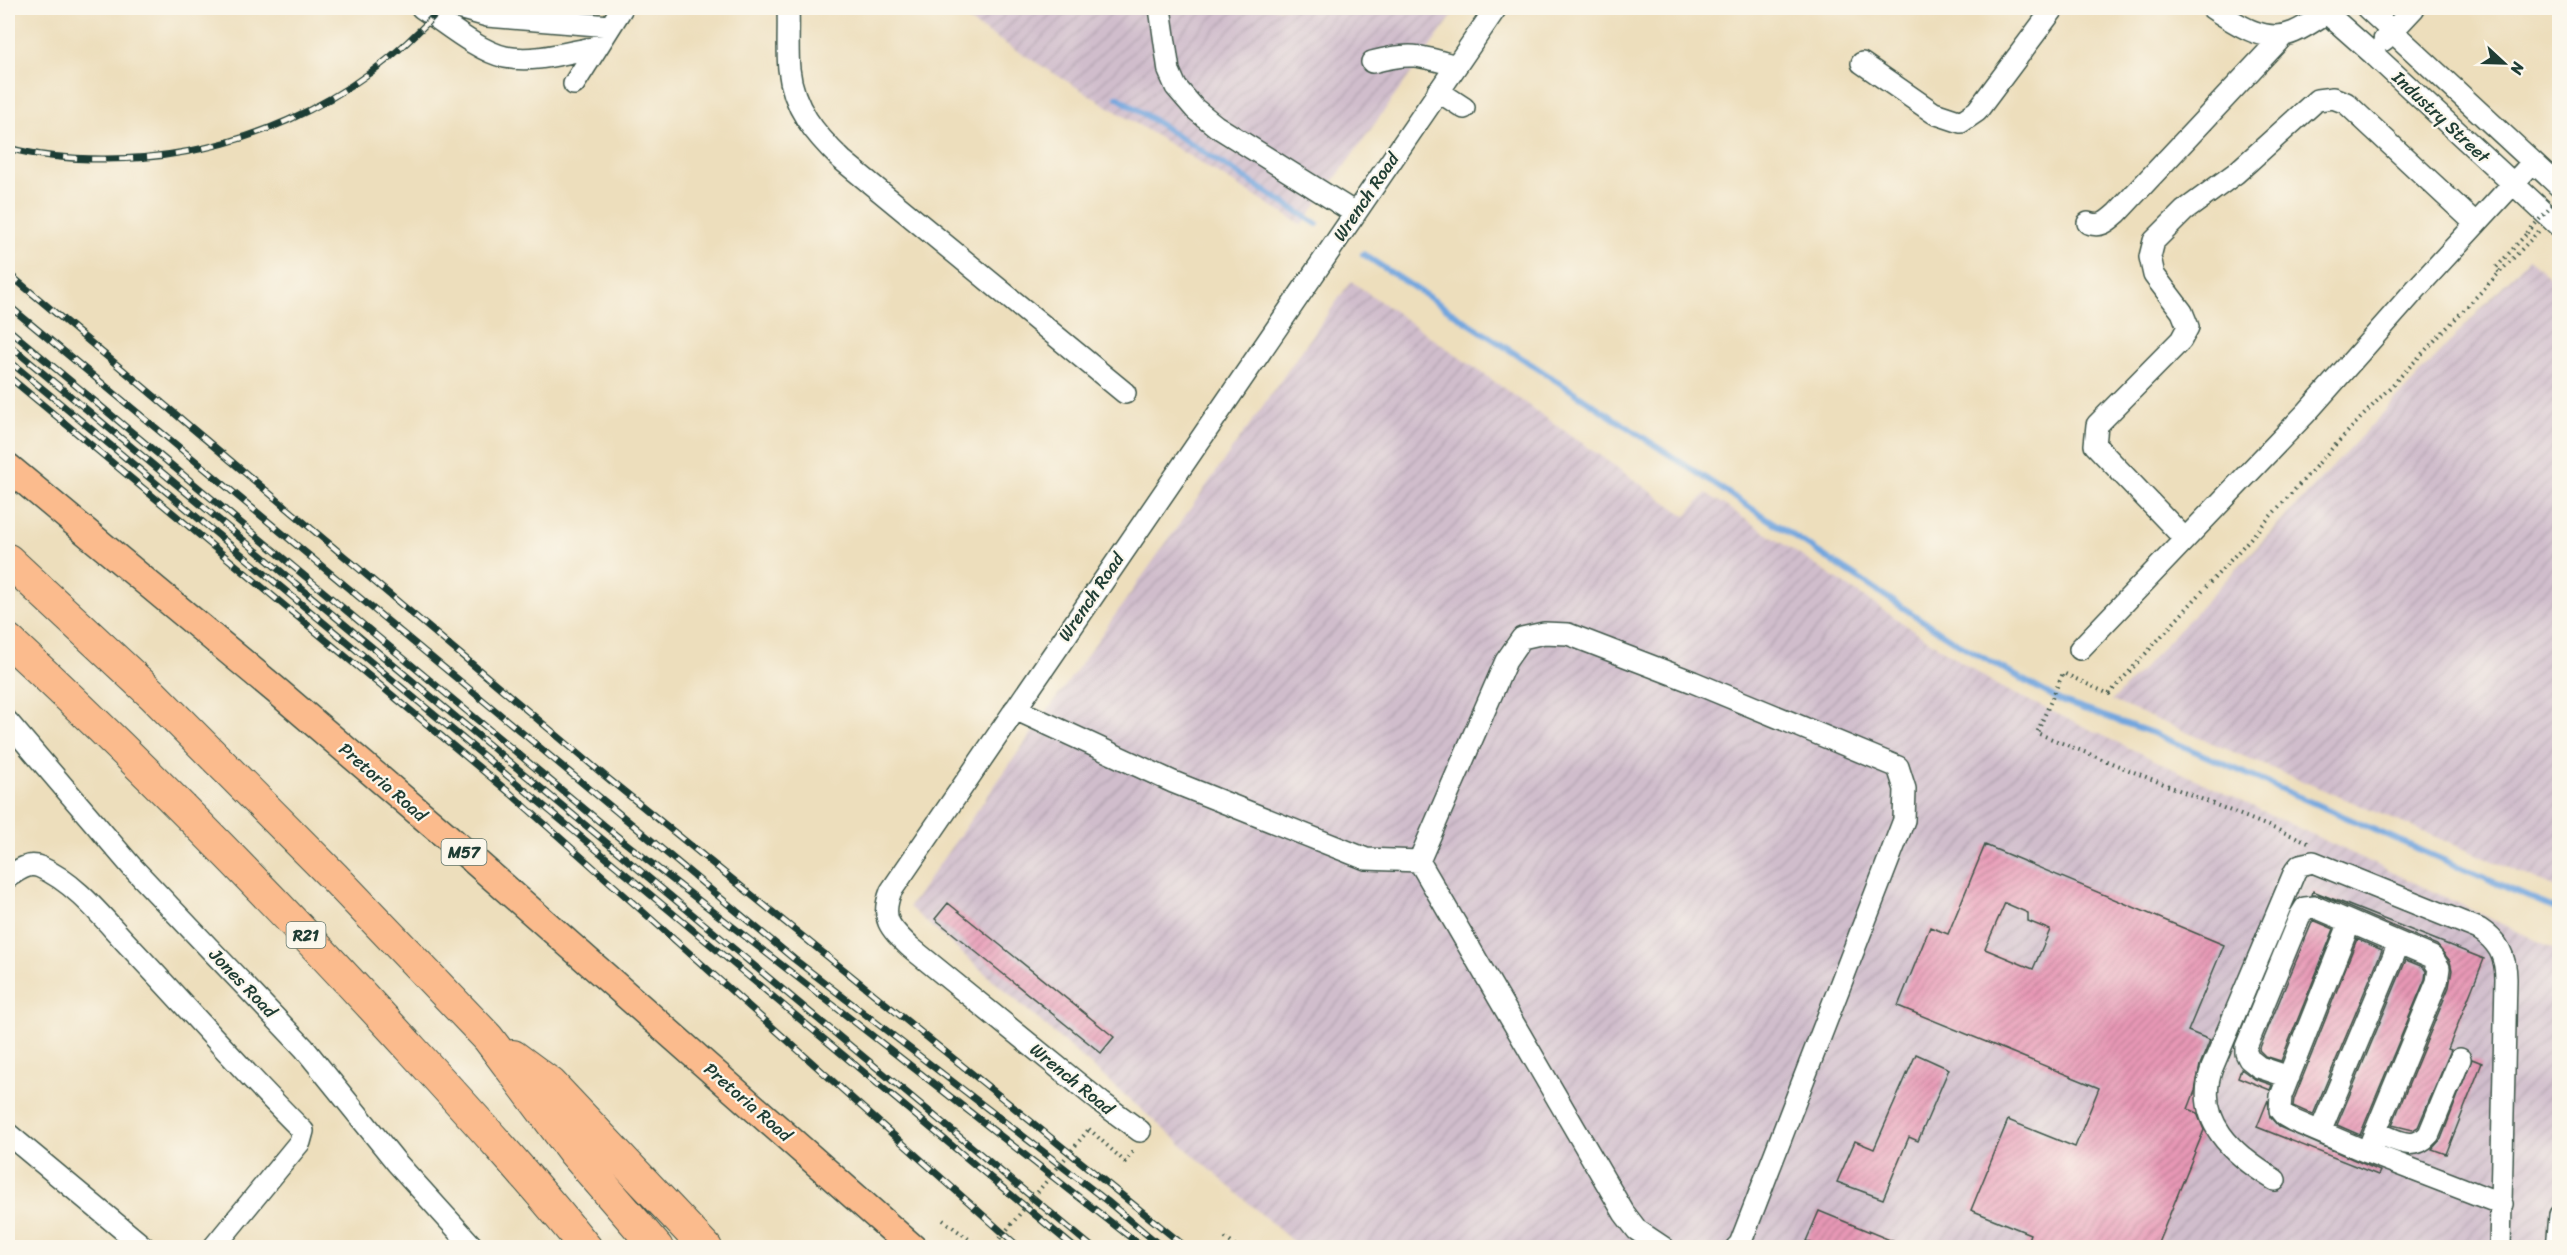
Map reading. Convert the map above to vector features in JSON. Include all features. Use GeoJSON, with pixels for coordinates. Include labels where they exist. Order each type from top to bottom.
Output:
{"type":"FeatureCollection","features":[{"type":"Feature","properties":{"kind":"highway"},"geometry":{"type":"LineString","coordinates":[[8,560],[153,695],[334,877],[488,1038],[573,1151],[657,1248]]}},
{"type":"Feature","properties":{"kind":"highway","name":"R21"},"geometry":{"type":"LineString","coordinates":[[8,640],[80,707],[303,932],[532,1180],[586,1248]]}},
{"type":"Feature","properties":{"kind":"highway"},"geometry":{"type":"LineString","coordinates":[[488,1038],[551,1084],[706,1248]]}},
{"type":"Feature","properties":{"kind":"main road","name":"Pretoria Road"},"geometry":{"type":"LineString","coordinates":[[8,466],[365,766],[913,1248]]}},
{"type":"Feature","properties":{"kind":"street"},"geometry":{"type":"LineString","coordinates":[[422,8],[489,51],[505,57],[535,58],[597,47]]}},
{"type":"Feature","properties":{"kind":"street"},"geometry":{"type":"LineString","coordinates":[[458,8],[487,16],[610,26]]}},
{"type":"Feature","properties":{"kind":"street"},"geometry":{"type":"LineString","coordinates":[[574,84],[622,8]]}},
{"type":"Feature","properties":{"kind":"street"},"geometry":{"type":"LineString","coordinates":[[788,8],[789,70],[801,112],[817,135],[842,160],[1125,393]]}},
{"type":"Feature","properties":{"kind":"street"},"geometry":{"type":"LineString","coordinates":[[1160,8],[1169,71],[1176,87],[1195,109],[1216,126],[1355,213]]}},
{"type":"Feature","properties":{"kind":"street","name":"Wrench Road"},"geometry":{"type":"LineString","coordinates":[[1140,1131],[1102,1103],[894,933],[885,911],[891,891],[1496,8]]}},
{"type":"Feature","properties":{"kind":"street"},"geometry":{"type":"LineString","coordinates":[[1862,63],[1934,113],[1961,122],[1977,111],[2054,8]]}},
{"type":"Feature","properties":{"kind":"street"},"geometry":{"type":"LineString","coordinates":[[2212,8],[2250,30],[2269,36],[2283,36],[2295,32],[2327,9]]}},
{"type":"Feature","properties":{"kind":"street","name":"Industry Street"},"geometry":{"type":"LineString","coordinates":[[2367,8],[2558,184]]}},
{"type":"Feature","properties":{"kind":"street"},"geometry":{"type":"LineString","coordinates":[[2373,54],[2414,8]]}},
{"type":"Feature","properties":{"kind":"street","name":"Industry Street"},"geometry":{"type":"LineString","coordinates":[[2327,9],[2555,223]]}},
{"type":"Feature","properties":{"kind":"street"},"geometry":{"type":"LineString","coordinates":[[2088,223],[2104,224],[2118,213],[2283,36]]}},
{"type":"Feature","properties":{"kind":"street"},"geometry":{"type":"LineString","coordinates":[[1372,62],[1400,55],[1422,55],[1456,66]]}},
{"type":"Feature","properties":{"kind":"street"},"geometry":{"type":"LineString","coordinates":[[1438,91],[1464,108]]}},
{"type":"Feature","properties":{"kind":"street"},"geometry":{"type":"LineString","coordinates":[[2185,539],[2094,445],[2097,425],[2181,340],[2188,327],[2182,312],[2154,275],[2150,257],[2154,242],[2184,211],[2236,173],[2317,100],[2333,98],[2346,103],[2476,224]]}},
{"type":"Feature","properties":{"kind":"street"},"geometry":{"type":"LineString","coordinates":[[2080,649],[2308,411],[2533,162]]}},
{"type":"Feature","properties":{"kind":"street"},"geometry":{"type":"LineString","coordinates":[[1419,861],[1506,661],[1522,638],[1544,633],[1568,634],[1694,682],[1886,760],[1898,767],[1905,789],[1904,820],[1740,1244],[1736,1248]]}},
{"type":"Feature","properties":{"kind":"street"},"geometry":{"type":"LineString","coordinates":[[1015,709],[1173,782],[1366,859],[1419,861]]}},
{"type":"Feature","properties":{"kind":"street","name":"Jones Road"},"geometry":{"type":"LineString","coordinates":[[8,722],[132,867],[304,1048],[397,1163],[474,1248]]}},
{"type":"Feature","properties":{"kind":"street"},"geometry":{"type":"LineString","coordinates":[[1419,861],[1624,1213],[1636,1230],[1664,1248]]}},
{"type":"Feature","properties":{"kind":"street"},"geometry":{"type":"LineString","coordinates":[[2275,1180],[2238,1154],[2219,1132],[2209,1113],[2208,1080],[2295,871],[2306,863],[2319,864],[2479,929],[2494,940],[2500,949],[2506,979],[2500,1248]]}},
{"type":"Feature","properties":{"kind":"street"},"geometry":{"type":"LineString","coordinates":[[8,877],[25,866],[39,866],[69,886],[187,1006],[262,1091],[303,1131],[300,1142],[213,1248]]}},
{"type":"Feature","properties":{"kind":"street"},"geometry":{"type":"LineString","coordinates":[[2289,1077],[2255,1064],[2249,1059],[2246,1047],[2302,911],[2315,907],[2432,957],[2437,962],[2439,974],[2367,1152]]}},
{"type":"Feature","properties":{"kind":"street"},"geometry":{"type":"LineString","coordinates":[[2350,922],[2289,1077],[2279,1104],[2280,1110],[2285,1116],[2367,1152],[2502,1204]]}},
{"type":"Feature","properties":{"kind":"street"},"geometry":{"type":"LineString","coordinates":[[2320,1132],[2399,943]]}},
{"type":"Feature","properties":{"kind":"street"},"geometry":{"type":"LineString","coordinates":[[2375,1132],[2413,1145],[2421,1143],[2429,1134],[2460,1059]]}},
{"type":"Feature","properties":{"kind":"street"},"geometry":{"type":"LineString","coordinates":[[8,1134],[145,1248]]}},
{"type":"Feature","properties":{"kind":"street"},"geometry":{"type":"LineString","coordinates":[[2557,1248],[2559,1215]]}},
{"type":"Feature","properties":{"kind":"path"},"geometry":{"type":"LineString","coordinates":[[2499,272],[2496,268],[2527,232],[2558,184]]}},
{"type":"Feature","properties":{"kind":"path"},"geometry":{"type":"LineString","coordinates":[[2319,864],[2325,849],[2037,733],[2063,673],[2109,694],[2329,452],[2499,272],[2555,223]]}},
{"type":"Feature","properties":{"kind":"path"},"geometry":{"type":"LineString","coordinates":[[992,1248],[1089,1129],[1121,1159]]}},
{"type":"Feature","properties":{"kind":"path"},"geometry":{"type":"LineString","coordinates":[[943,1220],[981,1248]]}},
{"type":"Feature","properties":{"kind":"path"},"geometry":{"type":"LineString","coordinates":[[1225,1238],[1238,1248]]}},
{"type":"Feature","properties":{"kind":"shaded area"},"geometry":{"type":"Polygon","coordinates":[[[947,8],[1458,8],[1302,225],[947,8]]]}},
{"type":"Feature","properties":{"kind":"shaded area"},"geometry":{"type":"Polygon","coordinates":[[[2529,258],[2559,285],[2559,889],[2112,701],[2529,258]]]}},
{"type":"Feature","properties":{"kind":"shaded area"},"geometry":{"type":"Polygon","coordinates":[[[1351,281],[1686,516],[1706,493],[1998,686],[2559,951],[2559,1247],[1299,1247],[909,907],[1351,281]]]}},
{"type":"Feature","properties":{"kind":"building"},"geometry":{"type":"Polygon","coordinates":[[[1985,845],[2224,945],[2188,1031],[2210,1040],[2200,1065],[2195,1091],[2188,1109],[2197,1113],[2204,1130],[2156,1248],[2025,1248],[2030,1234],[1971,1210],[2008,1120],[2075,1147],[2099,1088],[1898,1006],[1930,927],[1948,934],[1985,845]],[[2005,903],[1985,949],[2033,969],[2050,930],[2028,921],[2028,913],[2005,903]]]}},
{"type":"Feature","properties":{"kind":"building"},"geometry":{"type":"Polygon","coordinates":[[[2313,891],[2484,959],[2448,1049],[2451,1050],[2418,1127],[2413,1130],[2392,1125],[2449,987],[2452,970],[2450,961],[2437,945],[2320,895],[2312,895],[2313,891]]]}},
{"type":"Feature","properties":{"kind":"building"},"geometry":{"type":"Polygon","coordinates":[[[948,903],[1114,1037],[1101,1053],[935,919],[948,903]]]}},
{"type":"Feature","properties":{"kind":"building"},"geometry":{"type":"Polygon","coordinates":[[[2313,920],[2334,929],[2281,1061],[2265,1056],[2259,1050],[2313,920]]]}},
{"type":"Feature","properties":{"kind":"building"},"geometry":{"type":"Polygon","coordinates":[[[2357,939],[2382,950],[2313,1115],[2293,1106],[2294,1099],[2357,939]]]}},
{"type":"Feature","properties":{"kind":"building"},"geometry":{"type":"Polygon","coordinates":[[[2406,960],[2423,967],[2426,971],[2425,979],[2360,1135],[2337,1125],[2406,960]]]}},
{"type":"Feature","properties":{"kind":"building"},"geometry":{"type":"Polygon","coordinates":[[[1916,1054],[1949,1069],[1918,1141],[1909,1137],[1883,1199],[1837,1182],[1855,1141],[1874,1149],[1916,1054]]]}},
{"type":"Feature","properties":{"kind":"building"},"geometry":{"type":"Polygon","coordinates":[[[2472,1059],[2482,1063],[2446,1154],[2432,1149],[2441,1139],[2472,1059]]]}},
{"type":"Feature","properties":{"kind":"building"},"geometry":{"type":"Polygon","coordinates":[[[2241,1069],[2255,1079],[2272,1085],[2270,1090],[2238,1077],[2241,1069]]]}},
{"type":"Feature","properties":{"kind":"building"},"geometry":{"type":"Polygon","coordinates":[[[2268,1100],[2270,1117],[2279,1127],[2380,1171],[2378,1175],[2257,1127],[2268,1100]]]}},
{"type":"Feature","properties":{"kind":"building"},"geometry":{"type":"Polygon","coordinates":[[[1819,1211],[1907,1248],[1823,1248],[1806,1241],[1819,1211]]]}},
{"type":"Feature","properties":{"kind":"waterway"},"geometry":{"type":"LineString","coordinates":[[1117,97],[1317,224]]}},
{"type":"Feature","properties":{"kind":"waterway"},"geometry":{"type":"LineString","coordinates":[[1363,254],[1957,643],[2063,702],[2153,733],[2560,911]]}},
{"type":"Feature","properties":{"kind":"railway"},"geometry":{"type":"LineString","coordinates":[[8,148],[78,158],[150,157],[198,149],[244,137],[288,120],[330,99],[370,73],[407,42],[441,8]]}},
{"type":"Feature","properties":{"kind":"railway"},"geometry":{"type":"LineString","coordinates":[[8,273],[605,776],[1187,1248]]}},
{"type":"Feature","properties":{"kind":"railway"},"geometry":{"type":"LineString","coordinates":[[8,305],[794,959],[1107,1201],[1163,1248]]}},
{"type":"Feature","properties":{"kind":"railway"},"geometry":{"type":"LineString","coordinates":[[8,329],[623,841],[1144,1248]]}},
{"type":"Feature","properties":{"kind":"railway"},"geometry":{"type":"LineString","coordinates":[[8,344],[1093,1248]]}},
{"type":"Feature","properties":{"kind":"railway"},"geometry":{"type":"LineString","coordinates":[[8,360],[1075,1248]]}},
{"type":"Feature","properties":{"kind":"railway"},"geometry":{"type":"LineString","coordinates":[[8,376],[511,794],[1020,1248]]}}]}
